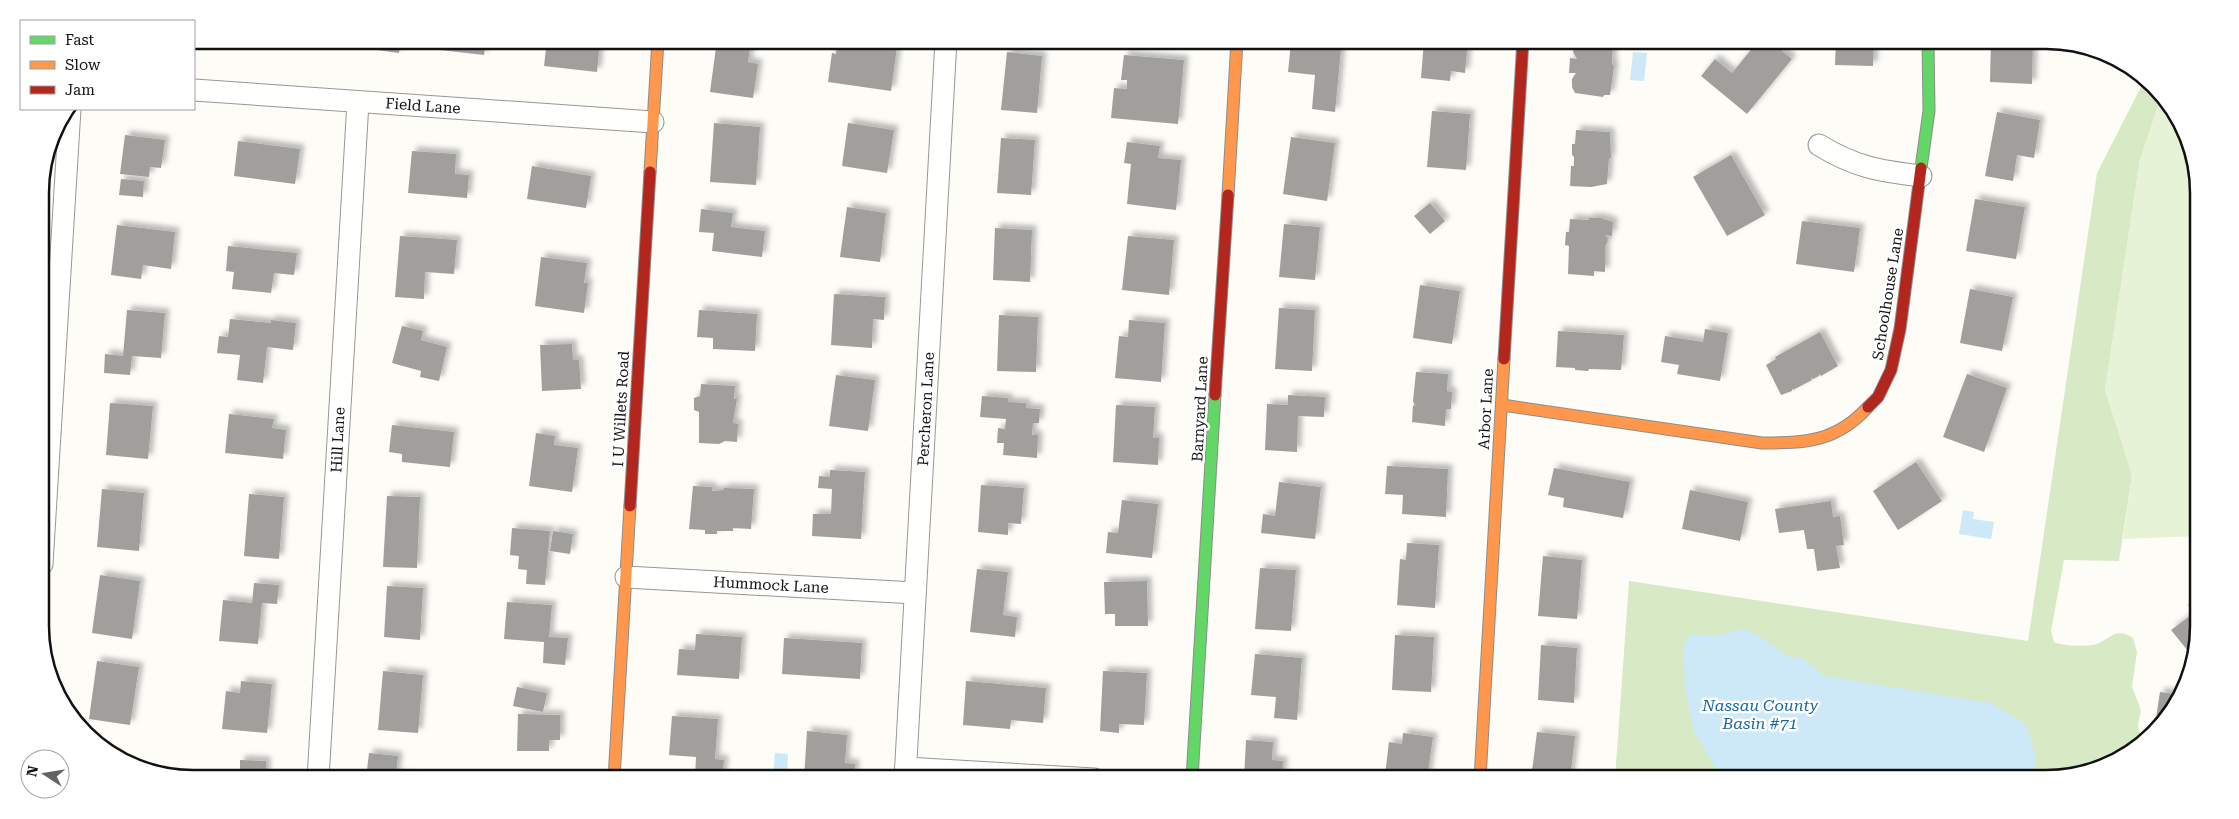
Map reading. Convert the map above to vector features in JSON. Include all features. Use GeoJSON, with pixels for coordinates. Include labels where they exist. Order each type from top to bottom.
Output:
{"type":"FeatureCollection","features":[{"type":"Feature","properties":{"kind":"street","name":"I U Willets Road"},"geometry":{"type":"LineString","coordinates":[[615,770],[657,49]]}},
{"type":"Feature","properties":{"kind":"street","name":"Percheron Lane"},"geometry":{"type":"LineString","coordinates":[[905,770],[946,49]]}},
{"type":"Feature","properties":{"kind":"street","name":"Barnyard Lane"},"geometry":{"type":"LineString","coordinates":[[1193,770],[1236,49]]}},
{"type":"Feature","properties":{"kind":"street","name":"Arbor Lane"},"geometry":{"type":"LineString","coordinates":[[1481,770],[1522,49]]}},
{"type":"Feature","properties":{"kind":"street","name":"Schoolhouse Lane"},"geometry":{"type":"LineString","coordinates":[[1502,405],[1762,443],[1801,443],[1823,438],[1839,430],[1864,412],[1878,397],[1891,370],[1900,329],[1929,111],[1928,49]]}},
{"type":"Feature","properties":{"kind":"street","name":"Field Lane"},"geometry":{"type":"LineString","coordinates":[[195,90],[653,122]]}},
{"type":"Feature","properties":{"kind":"street","name":"Hill Lane"},"geometry":{"type":"LineString","coordinates":[[319,770],[358,102]]}},
{"type":"Feature","properties":{"kind":"street"},"geometry":{"type":"LineString","coordinates":[[49,450],[69,119]]}},
{"type":"Feature","properties":{"kind":"street"},"geometry":{"type":"LineString","coordinates":[[1819,145],[1843,159],[1864,167],[1920,176]]}},
{"type":"Feature","properties":{"kind":"street","name":"Hummock Lane"},"geometry":{"type":"LineString","coordinates":[[626,577],[916,593]]}},
{"type":"Feature","properties":{"kind":"green space"},"geometry":{"type":"Polygon","coordinates":[[[2142,86],[2159,104],[2140,159],[2105,390],[2132,475],[2119,561],[2064,560],[2051,631],[2054,642],[2069,645],[2093,645],[2118,633],[2133,638],[2137,652],[2132,687],[2141,710],[2138,725],[2140,735],[2118,751],[2101,759],[2083,765],[2055,770],[1616,770],[1629,581],[2028,641],[2097,173],[2142,86]]]}},
{"type":"Feature","properties":{"kind":"green space"},"geometry":{"type":"Polygon","coordinates":[[[2159,103],[2171,121],[2179,138],[2189,174],[2190,536],[2123,539],[2132,475],[2105,390],[2140,159],[2159,103]]]}},
{"type":"Feature","properties":{"kind":"water"},"geometry":{"type":"Polygon","coordinates":[[[1633,52],[1647,53],[1644,81],[1630,80],[1633,52]]]}},
{"type":"Feature","properties":{"kind":"water"},"geometry":{"type":"Polygon","coordinates":[[[1963,510],[1974,512],[1973,519],[1994,522],[1991,539],[1959,534],[1963,510]]]}},
{"type":"Feature","properties":{"kind":"water","name":"Nassau County Basin #71"},"geometry":{"type":"Polygon","coordinates":[[[1744,629],[1788,656],[1803,658],[1824,676],[1991,703],[2027,725],[2036,759],[2034,770],[1717,770],[1694,732],[1685,690],[1683,646],[1691,634],[1714,636],[1744,629]]]}},
{"type":"Feature","properties":{"kind":"water"},"geometry":{"type":"Polygon","coordinates":[[[775,753],[788,754],[787,770],[774,770],[775,753]]]}},
{"type":"Feature","properties":{"kind":"building"},"geometry":{"type":"Polygon","coordinates":[[[369,49],[400,49],[399,53],[369,49]]]}},
{"type":"Feature","properties":{"kind":"building"},"geometry":{"type":"Polygon","coordinates":[[[431,49],[485,49],[484,55],[431,49]]]}},
{"type":"Feature","properties":{"kind":"building"},"geometry":{"type":"Polygon","coordinates":[[[546,49],[599,49],[597,72],[544,66],[546,49]]]}},
{"type":"Feature","properties":{"kind":"building"},"geometry":{"type":"Polygon","coordinates":[[[716,49],[750,49],[748,62],[758,64],[753,98],[710,92],[716,49]]]}},
{"type":"Feature","properties":{"kind":"building"},"geometry":{"type":"Polygon","coordinates":[[[837,49],[897,49],[891,91],[828,82],[832,53],[836,54],[837,49]]]}},
{"type":"Feature","properties":{"kind":"building"},"geometry":{"type":"Polygon","coordinates":[[[1290,49],[1341,49],[1335,112],[1312,109],[1315,75],[1288,72],[1290,49]]]}},
{"type":"Feature","properties":{"kind":"building"},"geometry":{"type":"Polygon","coordinates":[[[1423,49],[1467,49],[1465,73],[1451,71],[1450,81],[1421,78],[1423,49]]]}},
{"type":"Feature","properties":{"kind":"building"},"geometry":{"type":"Polygon","coordinates":[[[1574,49],[1613,49],[1612,64],[1614,66],[1610,95],[1604,95],[1603,97],[1575,93],[1572,87],[1572,79],[1576,73],[1569,73],[1570,58],[1577,59],[1574,49]]]}},
{"type":"Feature","properties":{"kind":"building"},"geometry":{"type":"Polygon","coordinates":[[[1752,49],[1780,49],[1792,59],[1747,114],[1701,76],[1715,59],[1732,73],[1752,49]]]}},
{"type":"Feature","properties":{"kind":"building"},"geometry":{"type":"Polygon","coordinates":[[[1836,49],[1874,49],[1873,66],[1835,65],[1836,49]]]}},
{"type":"Feature","properties":{"kind":"building"},"geometry":{"type":"Polygon","coordinates":[[[1991,49],[2033,49],[2032,84],[1990,82],[1991,49]]]}},
{"type":"Feature","properties":{"kind":"building"},"geometry":{"type":"Polygon","coordinates":[[[1007,52],[1042,56],[1037,113],[1001,110],[1007,52]]]}},
{"type":"Feature","properties":{"kind":"building"},"geometry":{"type":"Polygon","coordinates":[[[1124,55],[1184,60],[1178,124],[1111,118],[1114,88],[1127,89],[1127,80],[1121,80],[1124,55]]]}},
{"type":"Feature","properties":{"kind":"building"},"geometry":{"type":"Polygon","coordinates":[[[1432,111],[1470,114],[1466,170],[1427,167],[1432,111]]]}},
{"type":"Feature","properties":{"kind":"building"},"geometry":{"type":"Polygon","coordinates":[[[1997,112],[2040,120],[2034,158],[2017,155],[2013,181],[1985,176],[1997,112]]]}},
{"type":"Feature","properties":{"kind":"building"},"geometry":{"type":"Polygon","coordinates":[[[714,123],[760,127],[756,185],[710,182],[714,123]]]}},
{"type":"Feature","properties":{"kind":"building"},"geometry":{"type":"Polygon","coordinates":[[[848,123],[894,130],[887,173],[842,166],[848,123]]]}},
{"type":"Feature","properties":{"kind":"building"},"geometry":{"type":"Polygon","coordinates":[[[1576,130],[1610,132],[1611,158],[1609,158],[1607,184],[1591,187],[1570,186],[1571,166],[1574,166],[1572,144],[1575,144],[1576,130]]]}},
{"type":"Feature","properties":{"kind":"building"},"geometry":{"type":"Polygon","coordinates":[[[125,135],[165,140],[161,168],[150,167],[149,177],[120,174],[125,135]]]}},
{"type":"Feature","properties":{"kind":"building"},"geometry":{"type":"Polygon","coordinates":[[[1291,137],[1335,143],[1327,201],[1283,194],[1291,137]]]}},
{"type":"Feature","properties":{"kind":"building"},"geometry":{"type":"Polygon","coordinates":[[[1001,138],[1035,140],[1031,195],[997,193],[1001,138]]]}},
{"type":"Feature","properties":{"kind":"building"},"geometry":{"type":"Polygon","coordinates":[[[238,141],[300,149],[295,184],[234,176],[238,141]]]}},
{"type":"Feature","properties":{"kind":"building"},"geometry":{"type":"Polygon","coordinates":[[[1127,142],[1160,146],[1158,158],[1181,160],[1176,210],[1127,204],[1131,164],[1124,163],[1127,142]]]}},
{"type":"Feature","properties":{"kind":"building"},"geometry":{"type":"Polygon","coordinates":[[[412,151],[456,154],[455,174],[469,175],[467,198],[408,193],[412,151]]]}},
{"type":"Feature","properties":{"kind":"building"},"geometry":{"type":"Polygon","coordinates":[[[1731,155],[1765,215],[1727,236],[1693,177],[1731,155]]]}},
{"type":"Feature","properties":{"kind":"building"},"geometry":{"type":"Polygon","coordinates":[[[532,166],[591,176],[586,208],[527,199],[532,166]]]}},
{"type":"Feature","properties":{"kind":"building"},"geometry":{"type":"Polygon","coordinates":[[[121,179],[144,181],[143,197],[119,195],[121,179]]]}},
{"type":"Feature","properties":{"kind":"building"},"geometry":{"type":"Polygon","coordinates":[[[1975,199],[2025,207],[2016,259],[1966,251],[1975,199]]]}},
{"type":"Feature","properties":{"kind":"building"},"geometry":{"type":"Polygon","coordinates":[[[1430,203],[1445,221],[1430,234],[1414,216],[1430,203]]]}},
{"type":"Feature","properties":{"kind":"building"},"geometry":{"type":"Polygon","coordinates":[[[847,207],[886,213],[880,262],[840,257],[847,207]]]}},
{"type":"Feature","properties":{"kind":"building"},"geometry":{"type":"Polygon","coordinates":[[[701,209],[733,213],[731,227],[765,231],[762,257],[712,251],[714,233],[699,232],[701,209]]]}},
{"type":"Feature","properties":{"kind":"building"},"geometry":{"type":"Polygon","coordinates":[[[1589,218],[1601,218],[1613,222],[1612,236],[1605,235],[1608,238],[1605,245],[1605,272],[1594,271],[1594,276],[1568,274],[1569,246],[1565,245],[1570,219],[1589,220],[1589,218]]]}},
{"type":"Feature","properties":{"kind":"building"},"geometry":{"type":"Polygon","coordinates":[[[1802,221],[1860,228],[1854,272],[1796,264],[1802,221]]]}},
{"type":"Feature","properties":{"kind":"building"},"geometry":{"type":"Polygon","coordinates":[[[1284,224],[1320,227],[1315,280],[1279,277],[1284,224]]]}},
{"type":"Feature","properties":{"kind":"building"},"geometry":{"type":"Polygon","coordinates":[[[117,225],[175,232],[171,269],[143,265],[141,279],[111,275],[117,225]]]}},
{"type":"Feature","properties":{"kind":"building"},"geometry":{"type":"Polygon","coordinates":[[[995,228],[1032,230],[1030,282],[993,280],[995,228]]]}},
{"type":"Feature","properties":{"kind":"building"},"geometry":{"type":"Polygon","coordinates":[[[400,236],[457,240],[454,274],[425,272],[424,299],[395,297],[400,236]]]}},
{"type":"Feature","properties":{"kind":"building"},"geometry":{"type":"Polygon","coordinates":[[[1128,236],[1174,240],[1169,295],[1122,290],[1128,236]]]}},
{"type":"Feature","properties":{"kind":"building"},"geometry":{"type":"Polygon","coordinates":[[[228,246],[297,253],[294,275],[274,273],[271,293],[232,289],[234,272],[226,271],[228,246]]]}},
{"type":"Feature","properties":{"kind":"building"},"geometry":{"type":"Polygon","coordinates":[[[541,257],[587,263],[584,283],[588,283],[584,313],[535,306],[541,257]]]}},
{"type":"Feature","properties":{"kind":"building"},"geometry":{"type":"Polygon","coordinates":[[[1420,285],[1460,291],[1452,344],[1413,338],[1420,285]]]}},
{"type":"Feature","properties":{"kind":"building"},"geometry":{"type":"Polygon","coordinates":[[[1970,289],[2013,297],[2002,351],[1960,343],[1970,289]]]}},
{"type":"Feature","properties":{"kind":"building"},"geometry":{"type":"Polygon","coordinates":[[[834,294],[885,297],[884,320],[873,319],[872,348],[831,345],[834,294]]]}},
{"type":"Feature","properties":{"kind":"building"},"geometry":{"type":"Polygon","coordinates":[[[1279,308],[1315,310],[1312,371],[1275,369],[1279,308]]]}},
{"type":"Feature","properties":{"kind":"building"},"geometry":{"type":"Polygon","coordinates":[[[127,310],[165,313],[161,358],[132,356],[130,375],[104,373],[105,354],[123,356],[127,310]]]}},
{"type":"Feature","properties":{"kind":"building"},"geometry":{"type":"Polygon","coordinates":[[[699,310],[757,314],[755,351],[713,349],[713,338],[697,337],[699,310]]]}},
{"type":"Feature","properties":{"kind":"building"},"geometry":{"type":"Polygon","coordinates":[[[999,315],[1038,317],[1036,372],[997,371],[999,315]]]}},
{"type":"Feature","properties":{"kind":"building"},"geometry":{"type":"Polygon","coordinates":[[[230,319],[271,323],[271,320],[296,323],[293,350],[267,347],[263,383],[237,380],[240,355],[217,353],[219,336],[228,337],[230,319]]]}},
{"type":"Feature","properties":{"kind":"building"},"geometry":{"type":"Polygon","coordinates":[[[1129,320],[1165,323],[1161,382],[1115,378],[1119,336],[1128,337],[1129,320]]]}},
{"type":"Feature","properties":{"kind":"building"},"geometry":{"type":"Polygon","coordinates":[[[402,326],[423,331],[421,340],[447,347],[439,381],[420,377],[421,371],[392,363],[402,326]]]}},
{"type":"Feature","properties":{"kind":"building"},"geometry":{"type":"Polygon","coordinates":[[[1705,329],[1728,333],[1720,381],[1677,374],[1679,365],[1661,362],[1665,336],[1703,342],[1705,329]]]}},
{"type":"Feature","properties":{"kind":"building"},"geometry":{"type":"Polygon","coordinates":[[[1558,331],[1624,335],[1621,370],[1589,369],[1588,371],[1556,367],[1558,331]]]}},
{"type":"Feature","properties":{"kind":"building"},"geometry":{"type":"Polygon","coordinates":[[[1820,332],[1838,366],[1821,376],[1819,374],[1819,376],[1813,379],[1811,378],[1812,380],[1793,390],[1792,388],[1792,391],[1781,395],[1766,365],[1776,359],[1775,357],[1820,332]]]}},
{"type":"Feature","properties":{"kind":"building"},"geometry":{"type":"Polygon","coordinates":[[[572,344],[573,360],[579,360],[581,389],[542,391],[540,345],[572,344]]]}},
{"type":"Feature","properties":{"kind":"building"},"geometry":{"type":"Polygon","coordinates":[[[1416,372],[1448,374],[1447,391],[1452,392],[1451,409],[1446,409],[1445,426],[1412,422],[1413,405],[1415,406],[1413,401],[1416,372]]]}},
{"type":"Feature","properties":{"kind":"building"},"geometry":{"type":"Polygon","coordinates":[[[1967,374],[2007,388],[1984,452],[1943,437],[1967,374]]]}},
{"type":"Feature","properties":{"kind":"building"},"geometry":{"type":"Polygon","coordinates":[[[836,375],[875,380],[868,431],[829,426],[836,375]]]}},
{"type":"Feature","properties":{"kind":"building"},"geometry":{"type":"Polygon","coordinates":[[[701,384],[735,386],[734,399],[737,399],[733,423],[738,424],[737,442],[725,441],[719,444],[699,443],[699,412],[694,410],[694,398],[700,396],[701,384]]]}},
{"type":"Feature","properties":{"kind":"building"},"geometry":{"type":"Polygon","coordinates":[[[1288,395],[1325,397],[1324,417],[1298,416],[1297,452],[1265,450],[1267,404],[1288,405],[1288,395]]]}},
{"type":"Feature","properties":{"kind":"building"},"geometry":{"type":"Polygon","coordinates":[[[982,396],[1008,398],[1008,402],[1026,403],[1026,408],[1040,409],[1039,423],[1033,423],[1032,435],[1038,435],[1037,458],[1003,455],[1004,443],[997,443],[998,428],[1005,429],[1006,419],[980,417],[982,396]]]}},
{"type":"Feature","properties":{"kind":"building"},"geometry":{"type":"Polygon","coordinates":[[[110,403],[153,406],[148,459],[106,455],[110,403]]]}},
{"type":"Feature","properties":{"kind":"building"},"geometry":{"type":"Polygon","coordinates":[[[1116,405],[1155,407],[1153,438],[1159,438],[1158,465],[1113,462],[1116,405]]]}},
{"type":"Feature","properties":{"kind":"building"},"geometry":{"type":"Polygon","coordinates":[[[229,414],[274,419],[272,428],[286,430],[283,459],[225,453],[229,414]]]}},
{"type":"Feature","properties":{"kind":"building"},"geometry":{"type":"Polygon","coordinates":[[[392,425],[454,432],[450,467],[402,462],[402,454],[389,452],[392,425]]]}},
{"type":"Feature","properties":{"kind":"building"},"geometry":{"type":"Polygon","coordinates":[[[536,433],[555,436],[554,445],[578,448],[572,492],[529,486],[536,433]]]}},
{"type":"Feature","properties":{"kind":"building"},"geometry":{"type":"Polygon","coordinates":[[[1916,462],[1942,501],[1898,530],[1873,491],[1916,462]]]}},
{"type":"Feature","properties":{"kind":"building"},"geometry":{"type":"Polygon","coordinates":[[[1387,466],[1448,469],[1446,517],[1402,514],[1403,495],[1385,494],[1387,466]]]}},
{"type":"Feature","properties":{"kind":"building"},"geometry":{"type":"Polygon","coordinates":[[[1554,468],[1630,482],[1623,518],[1563,507],[1564,498],[1548,495],[1554,468]]]}},
{"type":"Feature","properties":{"kind":"building"},"geometry":{"type":"Polygon","coordinates":[[[830,470],[865,472],[861,539],[812,536],[813,514],[831,514],[832,489],[818,488],[819,476],[830,477],[830,470]]]}},
{"type":"Feature","properties":{"kind":"building"},"geometry":{"type":"Polygon","coordinates":[[[1279,482],[1321,487],[1315,539],[1261,533],[1263,514],[1275,516],[1279,482]]]}},
{"type":"Feature","properties":{"kind":"building"},"geometry":{"type":"Polygon","coordinates":[[[981,485],[1024,488],[1021,524],[1008,523],[1008,535],[978,532],[981,485]]]}},
{"type":"Feature","properties":{"kind":"building"},"geometry":{"type":"Polygon","coordinates":[[[693,486],[712,487],[712,491],[724,490],[724,488],[754,489],[751,529],[733,528],[733,531],[717,531],[717,534],[705,534],[705,530],[689,529],[693,486]]]}},
{"type":"Feature","properties":{"kind":"building"},"geometry":{"type":"Polygon","coordinates":[[[102,489],[144,493],[139,551],[97,547],[102,489]]]}},
{"type":"Feature","properties":{"kind":"building"},"geometry":{"type":"Polygon","coordinates":[[[1690,490],[1748,502],[1740,541],[1682,529],[1690,490]]]}},
{"type":"Feature","properties":{"kind":"building"},"geometry":{"type":"Polygon","coordinates":[[[249,494],[284,497],[279,559],[244,556],[249,494]]]}},
{"type":"Feature","properties":{"kind":"building"},"geometry":{"type":"Polygon","coordinates":[[[387,496],[420,497],[417,568],[383,567],[387,496]]]}},
{"type":"Feature","properties":{"kind":"building"},"geometry":{"type":"Polygon","coordinates":[[[1122,500],[1158,504],[1152,558],[1106,553],[1108,532],[1118,533],[1122,500]]]}},
{"type":"Feature","properties":{"kind":"building"},"geometry":{"type":"Polygon","coordinates":[[[1831,501],[1833,517],[1840,516],[1844,545],[1836,546],[1840,568],[1817,571],[1814,549],[1807,549],[1804,530],[1779,533],[1775,509],[1831,501]]]}},
{"type":"Feature","properties":{"kind":"building"},"geometry":{"type":"Polygon","coordinates":[[[512,528],[550,531],[545,585],[526,584],[527,570],[518,569],[519,556],[510,555],[512,528]]]}},
{"type":"Feature","properties":{"kind":"building"},"geometry":{"type":"Polygon","coordinates":[[[553,531],[573,534],[570,554],[550,551],[553,531]]]}},
{"type":"Feature","properties":{"kind":"building"},"geometry":{"type":"Polygon","coordinates":[[[1407,543],[1439,545],[1435,608],[1397,605],[1400,559],[1406,560],[1407,543]]]}},
{"type":"Feature","properties":{"kind":"building"},"geometry":{"type":"Polygon","coordinates":[[[1543,556],[1582,560],[1577,619],[1538,616],[1543,556]]]}},
{"type":"Feature","properties":{"kind":"building"},"geometry":{"type":"Polygon","coordinates":[[[1260,568],[1296,570],[1291,631],[1255,629],[1260,568]]]}},
{"type":"Feature","properties":{"kind":"building"},"geometry":{"type":"Polygon","coordinates":[[[977,569],[1008,572],[1003,615],[1017,617],[1015,637],[970,632],[977,569]]]}},
{"type":"Feature","properties":{"kind":"building"},"geometry":{"type":"Polygon","coordinates":[[[100,575],[140,581],[132,639],[92,633],[100,575]]]}},
{"type":"Feature","properties":{"kind":"building"},"geometry":{"type":"Polygon","coordinates":[[[1147,581],[1148,626],[1115,626],[1115,614],[1105,614],[1104,582],[1147,581]]]}},
{"type":"Feature","properties":{"kind":"building"},"geometry":{"type":"Polygon","coordinates":[[[254,583],[279,585],[277,604],[262,603],[258,644],[219,641],[223,600],[252,603],[254,583]]]}},
{"type":"Feature","properties":{"kind":"building"},"geometry":{"type":"Polygon","coordinates":[[[387,586],[423,588],[420,640],[384,637],[387,586]]]}},
{"type":"Feature","properties":{"kind":"building"},"geometry":{"type":"Polygon","coordinates":[[[507,602],[552,605],[549,637],[568,638],[565,665],[543,663],[544,642],[504,639],[507,602]]]}},
{"type":"Feature","properties":{"kind":"building"},"geometry":{"type":"Polygon","coordinates":[[[2190,616],[2188,650],[2171,630],[2190,616]]]}},
{"type":"Feature","properties":{"kind":"building"},"geometry":{"type":"Polygon","coordinates":[[[696,634],[742,637],[739,679],[677,675],[679,649],[695,650],[696,634]]]}},
{"type":"Feature","properties":{"kind":"building"},"geometry":{"type":"Polygon","coordinates":[[[1395,635],[1434,637],[1431,692],[1392,690],[1395,635]]]}},
{"type":"Feature","properties":{"kind":"building"},"geometry":{"type":"Polygon","coordinates":[[[784,638],[862,643],[860,679],[782,674],[784,638]]]}},
{"type":"Feature","properties":{"kind":"building"},"geometry":{"type":"Polygon","coordinates":[[[1541,645],[1577,648],[1574,703],[1538,700],[1541,645]]]}},
{"type":"Feature","properties":{"kind":"building"},"geometry":{"type":"Polygon","coordinates":[[[1255,654],[1302,658],[1297,720],[1274,718],[1276,697],[1251,695],[1255,654]]]}},
{"type":"Feature","properties":{"kind":"building"},"geometry":{"type":"Polygon","coordinates":[[[97,661],[139,667],[130,725],[89,719],[97,661]]]}},
{"type":"Feature","properties":{"kind":"building"},"geometry":{"type":"Polygon","coordinates":[[[383,671],[423,675],[418,733],[378,730],[383,671]]]}},
{"type":"Feature","properties":{"kind":"building"},"geometry":{"type":"Polygon","coordinates":[[[1103,671],[1147,673],[1144,725],[1119,724],[1119,733],[1100,731],[1103,671]]]}},
{"type":"Feature","properties":{"kind":"building"},"geometry":{"type":"Polygon","coordinates":[[[241,681],[272,684],[267,733],[222,729],[226,691],[240,693],[241,681]]]}},
{"type":"Feature","properties":{"kind":"building"},"geometry":{"type":"Polygon","coordinates":[[[966,681],[1046,688],[1043,723],[1011,720],[1010,729],[963,725],[966,681]]]}},
{"type":"Feature","properties":{"kind":"building"},"geometry":{"type":"Polygon","coordinates":[[[517,687],[547,693],[543,712],[513,706],[517,687]]]}},
{"type":"Feature","properties":{"kind":"building"},"geometry":{"type":"Polygon","coordinates":[[[2160,692],[2173,694],[2166,706],[2156,719],[2160,692]]]}},
{"type":"Feature","properties":{"kind":"building"},"geometry":{"type":"Polygon","coordinates":[[[518,714],[560,715],[560,740],[549,740],[549,751],[517,751],[518,714]]]}},
{"type":"Feature","properties":{"kind":"building"},"geometry":{"type":"Polygon","coordinates":[[[672,716],[718,719],[715,759],[724,760],[723,770],[695,770],[696,757],[669,755],[672,716]]]}},
{"type":"Feature","properties":{"kind":"building"},"geometry":{"type":"Polygon","coordinates":[[[807,731],[847,735],[845,763],[855,764],[855,770],[805,770],[807,731]]]}},
{"type":"Feature","properties":{"kind":"building"},"geometry":{"type":"Polygon","coordinates":[[[1537,732],[1575,736],[1571,770],[1532,770],[1537,732]]]}},
{"type":"Feature","properties":{"kind":"building"},"geometry":{"type":"Polygon","coordinates":[[[1403,733],[1433,737],[1428,770],[1386,770],[1389,742],[1402,744],[1403,733]]]}},
{"type":"Feature","properties":{"kind":"building"},"geometry":{"type":"Polygon","coordinates":[[[1246,740],[1273,742],[1272,760],[1283,761],[1282,770],[1244,770],[1246,740]]]}},
{"type":"Feature","properties":{"kind":"building"},"geometry":{"type":"Polygon","coordinates":[[[369,753],[398,756],[397,770],[367,770],[369,753]]]}},
{"type":"Feature","properties":{"kind":"building"},"geometry":{"type":"Polygon","coordinates":[[[240,760],[266,761],[266,770],[240,770],[240,760]]]}},
{"type":"Feature","properties":{"kind":"traffic: fast"},"geometry":{"type":"LineString","coordinates":[[1921,168],[1929,111],[1928,49]]}},
{"type":"Feature","properties":{"kind":"traffic: fast"},"geometry":{"type":"LineString","coordinates":[[1193,770],[1215,395]]}},
{"type":"Feature","properties":{"kind":"traffic: slow"},"geometry":{"type":"LineString","coordinates":[[650,172],[657,49]]}},
{"type":"Feature","properties":{"kind":"traffic: slow"},"geometry":{"type":"LineString","coordinates":[[1228,195],[1236,49]]}},
{"type":"Feature","properties":{"kind":"traffic: slow"},"geometry":{"type":"LineString","coordinates":[[1481,770],[1504,359]]}},
{"type":"Feature","properties":{"kind":"traffic: slow"},"geometry":{"type":"LineString","coordinates":[[1502,405],[1762,443],[1806,441],[1832,434],[1856,419],[1868,407]]}},
{"type":"Feature","properties":{"kind":"traffic: slow"},"geometry":{"type":"LineString","coordinates":[[615,770],[630,506]]}},
{"type":"Feature","properties":{"kind":"traffic: jam"},"geometry":{"type":"LineString","coordinates":[[1504,359],[1522,49]]}},
{"type":"Feature","properties":{"kind":"traffic: jam"},"geometry":{"type":"LineString","coordinates":[[1868,407],[1878,397],[1891,370],[1900,329],[1921,168]]}},
{"type":"Feature","properties":{"kind":"traffic: jam"},"geometry":{"type":"LineString","coordinates":[[630,506],[650,172]]}},
{"type":"Feature","properties":{"kind":"traffic: jam"},"geometry":{"type":"LineString","coordinates":[[1215,395],[1228,195]]}}]}
